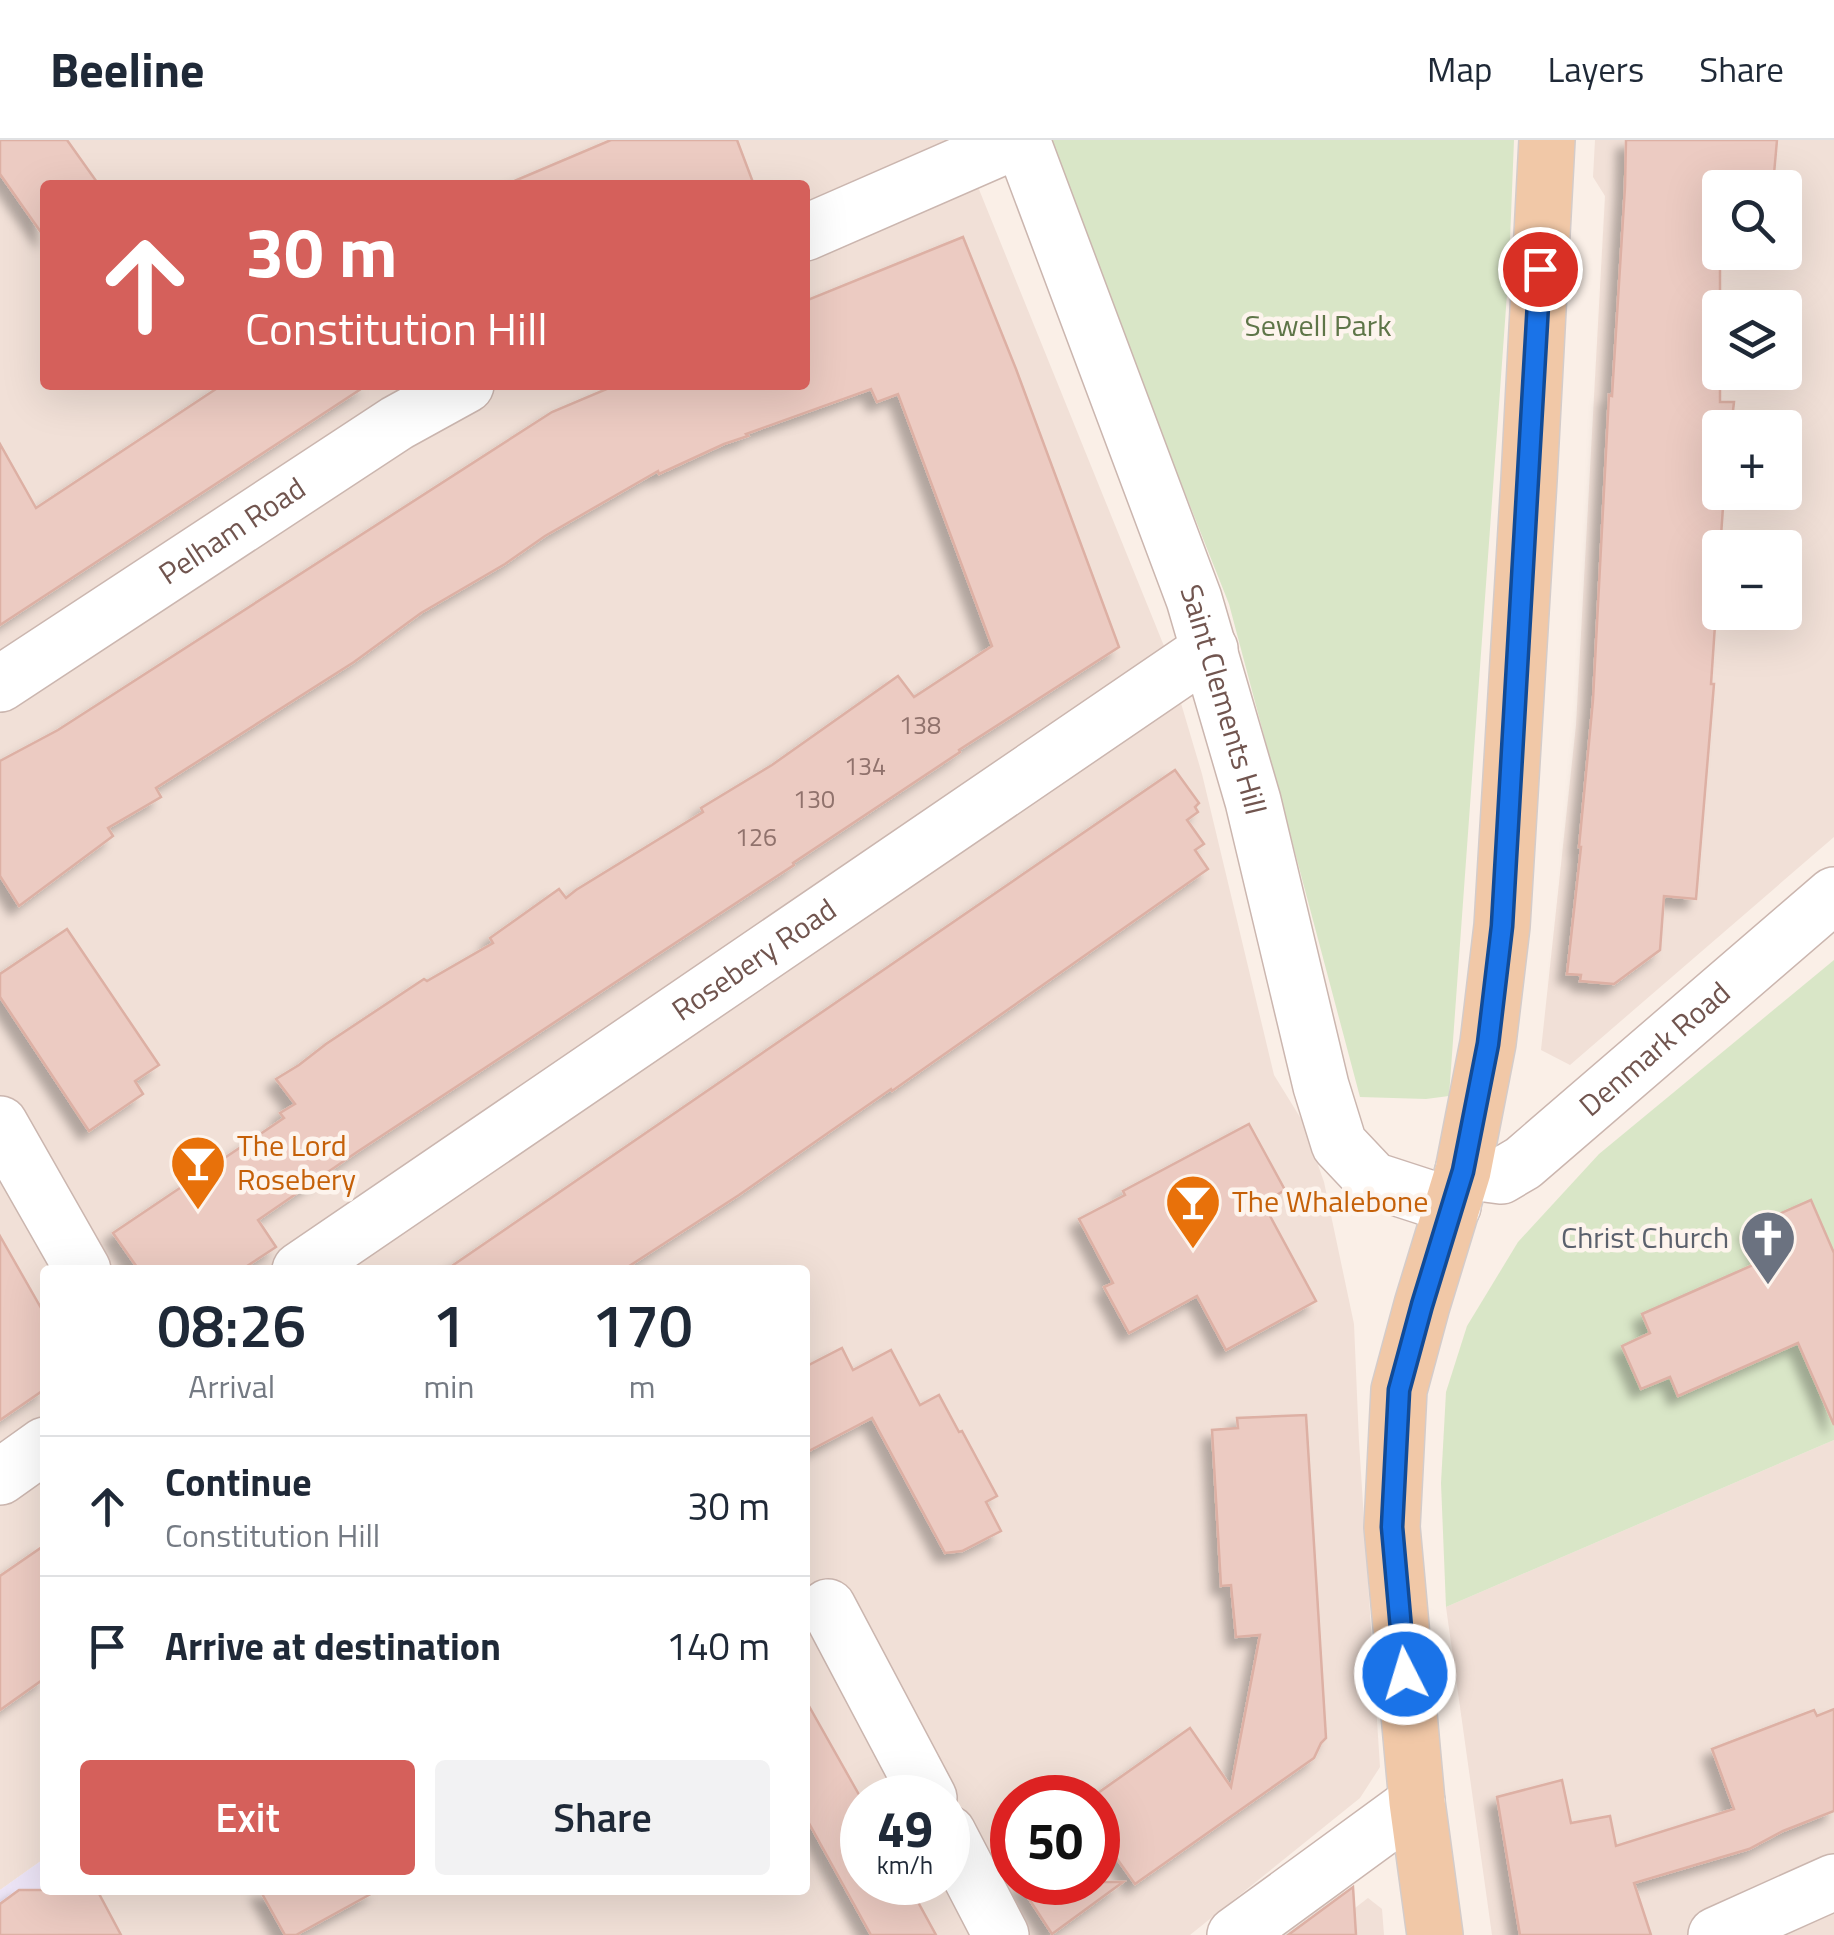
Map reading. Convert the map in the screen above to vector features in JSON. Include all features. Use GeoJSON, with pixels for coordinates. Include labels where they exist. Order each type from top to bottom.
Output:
{"type":"FeatureCollection","features":[{"type":"Feature","properties":{"kind":"main road"},"geometry":{"type":"LineString","coordinates":[[1434,1935],[1417,1802],[1392,1527],[1399,1390],[1458,1188],[1488,1044],[1502,926],[1547,140]]}},
{"type":"Feature","properties":{"kind":"street"},"geometry":{"type":"LineString","coordinates":[[810,231],[1020,140]]}},
{"type":"Feature","properties":{"kind":"street","name":"Saint Clements Hill"},"geometry":{"type":"LineString","coordinates":[[1020,140],[1210,650],[1253,801],[1321,1086],[1339,1144],[1373,1180],[1458,1188]]}},
{"type":"Feature","properties":{"kind":"street","name":"Pelham Road"},"geometry":{"type":"LineString","coordinates":[[0,684],[397,423],[457,390]]}},
{"type":"Feature","properties":{"kind":"street","name":"Rosebery Road"},"geometry":{"type":"LineString","coordinates":[[307,1265],[1210,650]]}},
{"type":"Feature","properties":{"kind":"street","name":"Denmark Road"},"geometry":{"type":"LineString","coordinates":[[1458,1188],[1501,1176],[1523,1162],[1834,895]]}},
{"type":"Feature","properties":{"kind":"street"},"geometry":{"type":"LineString","coordinates":[[0,1124],[80,1265]]}},
{"type":"Feature","properties":{"kind":"street"},"geometry":{"type":"LineString","coordinates":[[0,1477],[40,1449]]}},
{"type":"Feature","properties":{"kind":"street"},"geometry":{"type":"LineString","coordinates":[[828,1607],[917,1775]]}},
{"type":"Feature","properties":{"kind":"street"},"geometry":{"type":"LineString","coordinates":[[1235,1935],[1417,1802]]}},
{"type":"Feature","properties":{"kind":"street"},"geometry":{"type":"LineString","coordinates":[[970,1875],[1001,1935]]}},
{"type":"Feature","properties":{"kind":"street"},"geometry":{"type":"LineString","coordinates":[[1716,1935],[1834,1882]]}},
{"type":"Feature","properties":{"kind":"shaded area"},"geometry":{"type":"Polygon","coordinates":[[[0,140],[959,140],[1164,646],[1202,774],[1274,1075],[1303,1122],[1324,1182],[1354,1324],[1380,1767],[1360,1798],[1190,1935],[117,1935],[95,1895],[810,1895],[810,1265],[40,1265],[40,1862],[0,1890],[0,140]]]}},
{"type":"Feature","properties":{"kind":"shaded area"},"geometry":{"type":"Polygon","coordinates":[[[1595,140],[1834,140],[1834,837],[1570,1065],[1541,1050],[1576,725],[1605,196],[1593,177],[1595,140]]]}},
{"type":"Feature","properties":{"kind":"shaded area"},"geometry":{"type":"Polygon","coordinates":[[[1834,1440],[1834,1935],[1492,1935],[1446,1607],[1834,1440]]]}},
{"type":"Feature","properties":{"kind":"shaded area"},"geometry":{"type":"Polygon","coordinates":[[[40,1862],[40,1895],[0,1935],[0,1890],[40,1862]]]}},
{"type":"Feature","properties":{"kind":"shaded area"},"geometry":{"type":"Polygon","coordinates":[[[1368,1898],[1382,1909],[1384,1935],[1320,1935],[1368,1898]]]}},
{"type":"Feature","properties":{"kind":"green space","name":"Sewell Park"},"geometry":{"type":"Polygon","coordinates":[[[1045,140],[1514,140],[1509,266],[1449,1096],[1360,1097],[1229,604],[1045,140]]]}},
{"type":"Feature","properties":{"kind":"green space"},"geometry":{"type":"Polygon","coordinates":[[[1834,960],[1834,1440],[1446,1607],[1441,1483],[1446,1392],[1467,1326],[1518,1242],[1599,1154],[1834,960]]]}},
{"type":"Feature","properties":{"kind":"building"},"geometry":{"type":"Polygon","coordinates":[[[0,140],[67,140],[95,180],[40,180],[40,231],[0,174],[0,140]]]}},
{"type":"Feature","properties":{"kind":"building"},"geometry":{"type":"Polygon","coordinates":[[[611,140],[737,140],[752,180],[517,180],[611,140]]]}},
{"type":"Feature","properties":{"kind":"building"},"geometry":{"type":"Polygon","coordinates":[[[1626,140],[1777,140],[1774,170],[1702,170],[1702,270],[1720,270],[1720,290],[1702,290],[1702,390],[1720,390],[1720,402],[1734,402],[1733,410],[1702,410],[1702,510],[1723,510],[1721,530],[1702,530],[1702,630],[1715,630],[1714,684],[1696,899],[1664,896],[1660,950],[1614,984],[1580,981],[1581,975],[1567,974],[1593,700],[1609,395],[1612,396],[1626,140]]]}},
{"type":"Feature","properties":{"kind":"building"},"geometry":{"type":"Polygon","coordinates":[[[963,237],[1119,647],[258,1220],[276,1247],[249,1265],[135,1265],[113,1233],[284,1118],[280,1113],[295,1104],[276,1079],[424,979],[427,981],[493,943],[490,938],[559,889],[566,898],[703,812],[701,808],[772,765],[898,676],[914,697],[992,646],[898,394],[877,402],[871,389],[746,434],[659,474],[658,471],[545,536],[156,788],[161,797],[108,828],[113,836],[19,906],[0,876],[0,761],[58,730],[552,412],[604,390],[810,390],[810,299],[963,237]]]}},
{"type":"Feature","properties":{"kind":"building"},"geometry":{"type":"Polygon","coordinates":[[[214,390],[359,390],[0,625],[0,444],[36,508],[214,390]]]}},
{"type":"Feature","properties":{"kind":"building"},"geometry":{"type":"Polygon","coordinates":[[[1175,770],[1199,803],[1195,807],[1198,812],[1187,820],[1204,844],[1195,850],[1208,869],[892,1091],[631,1265],[453,1265],[1175,770]]]}},
{"type":"Feature","properties":{"kind":"building"},"geometry":{"type":"Polygon","coordinates":[[[67,929],[159,1065],[135,1081],[143,1094],[89,1131],[0,997],[0,974],[67,929]]]}},
{"type":"Feature","properties":{"kind":"building","name":"The Whalebone"},"geometry":{"type":"Polygon","coordinates":[[[1249,1124],[1285,1190],[1263,1203],[1316,1301],[1226,1350],[1197,1296],[1129,1333],[1104,1287],[1113,1283],[1079,1219],[1249,1124]]]}},
{"type":"Feature","properties":{"kind":"building","name":"Christ Church"},"geometry":{"type":"Polygon","coordinates":[[[1811,1200],[1834,1253],[1834,1425],[1798,1343],[1678,1396],[1670,1377],[1641,1389],[1622,1346],[1650,1333],[1642,1314],[1762,1261],[1747,1228],[1811,1200]]]}},
{"type":"Feature","properties":{"kind":"building"},"geometry":{"type":"Polygon","coordinates":[[[0,1236],[40,1306],[40,1392],[0,1420],[0,1236]]]}},
{"type":"Feature","properties":{"kind":"building"},"geometry":{"type":"Polygon","coordinates":[[[842,1348],[853,1370],[891,1350],[920,1405],[939,1395],[959,1432],[962,1431],[997,1496],[986,1502],[1001,1531],[962,1551],[945,1553],[872,1418],[810,1450],[810,1364],[842,1348]]]}},
{"type":"Feature","properties":{"kind":"building"},"geometry":{"type":"Polygon","coordinates":[[[1306,1415],[1326,1738],[1314,1758],[1135,1884],[1120,1863],[1120,1777],[1190,1728],[1231,1787],[1260,1635],[1236,1637],[1231,1585],[1221,1586],[1212,1430],[1238,1428],[1237,1418],[1306,1415]]]}},
{"type":"Feature","properties":{"kind":"building"},"geometry":{"type":"Polygon","coordinates":[[[40,1548],[40,1682],[0,1710],[0,1576],[40,1548]]]}},
{"type":"Feature","properties":{"kind":"building"},"geometry":{"type":"Polygon","coordinates":[[[810,1708],[848,1775],[840,1775],[840,1879],[810,1825],[810,1708]]]}},
{"type":"Feature","properties":{"kind":"building"},"geometry":{"type":"Polygon","coordinates":[[[1834,1709],[1834,1811],[1749,1849],[1634,1883],[1651,1935],[1520,1935],[1497,1797],[1562,1780],[1571,1823],[1610,1816],[1616,1846],[1734,1809],[1712,1749],[1814,1710],[1817,1716],[1834,1709]]]}},
{"type":"Feature","properties":{"kind":"building"},"geometry":{"type":"Polygon","coordinates":[[[1353,1887],[1356,1935],[1288,1935],[1353,1887]]]}},
{"type":"Feature","properties":{"kind":"building"},"geometry":{"type":"Polygon","coordinates":[[[19,1890],[40,1890],[40,1895],[100,1895],[121,1935],[0,1935],[0,1904],[19,1890]]]}},
{"type":"Feature","properties":{"kind":"building"},"geometry":{"type":"Polygon","coordinates":[[[263,1895],[369,1895],[296,1935],[285,1935],[263,1895]]]}},
{"type":"Feature","properties":{"kind":"building"},"geometry":{"type":"Polygon","coordinates":[[[854,1905],[920,1905],[936,1935],[871,1935],[854,1905]]]}},
{"type":"Feature","properties":{"kind":"building"},"geometry":{"type":"Polygon","coordinates":[[[1033,1905],[1092,1905],[1052,1934],[1033,1905]]]}},
{"type":"Feature","properties":{"kind":"place","name":"The Lord Rosebery"},"geometry":{"type":"Point","coordinates":[198,1212]}},
{"type":"Feature","properties":{"kind":"place","name":"The Whalebone"},"geometry":{"type":"Point","coordinates":[1193,1251]}},
{"type":"Feature","properties":{"kind":"place","name":"Christ Church"},"geometry":{"type":"Point","coordinates":[1768,1287]}},
{"type":"Feature","properties":{"kind":"route"},"geometry":{"type":"LineString","coordinates":[[1405,1674],[1392,1527],[1399,1390],[1463,1171],[1488,1044],[1502,926],[1540,269]]}}]}
